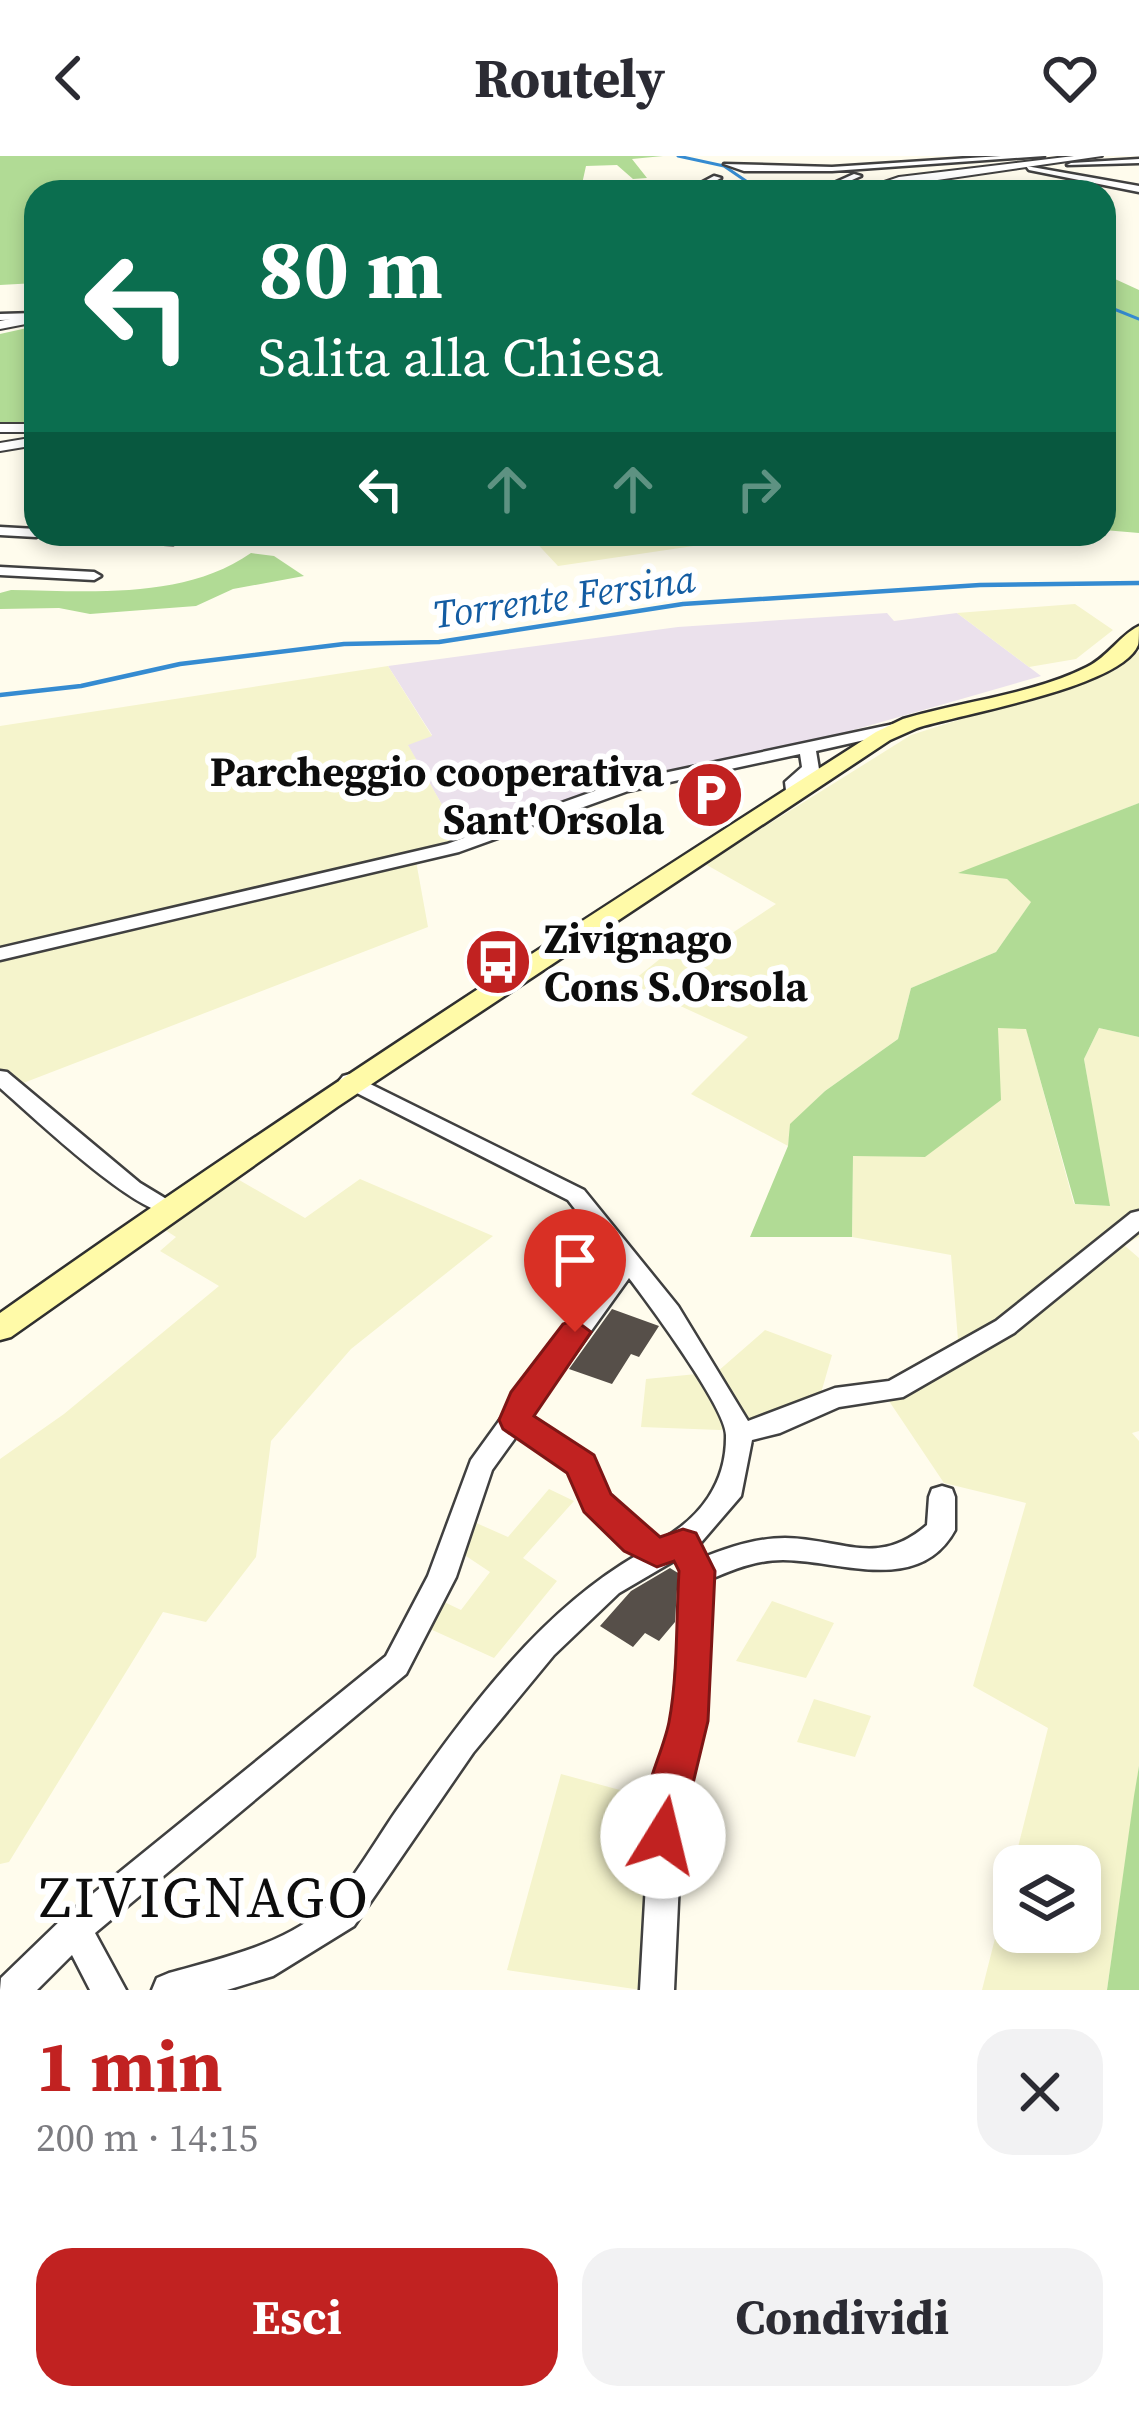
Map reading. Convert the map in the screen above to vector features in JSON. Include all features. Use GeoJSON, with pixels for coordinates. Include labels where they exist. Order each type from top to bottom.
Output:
{"type":"FeatureCollection","features":[{"type":"Feature","properties":{"kind":"main road"},"geometry":{"type":"LineString","coordinates":[[0,1329],[350,1081],[894,729],[1102,666],[1139,632]]}},
{"type":"Feature","properties":{"kind":"street"},"geometry":{"type":"LineString","coordinates":[[1052,165],[1097,156]]}},
{"type":"Feature","properties":{"kind":"street"},"geometry":{"type":"LineString","coordinates":[[728,164],[745,170],[955,160],[1052,165],[1139,161]]}},
{"type":"Feature","properties":{"kind":"street"},"geometry":{"type":"LineString","coordinates":[[843,180],[898,170],[902,164]]}},
{"type":"Feature","properties":{"kind":"street"},"geometry":{"type":"LineString","coordinates":[[924,180],[1034,164],[1101,180]]}},
{"type":"Feature","properties":{"kind":"street"},"geometry":{"type":"LineString","coordinates":[[820,180],[832,169]]}},
{"type":"Feature","properties":{"kind":"street"},"geometry":{"type":"LineString","coordinates":[[713,180],[717,178]]}},
{"type":"Feature","properties":{"kind":"street"},"geometry":{"type":"LineString","coordinates":[[0,531],[18,512]]}},
{"type":"Feature","properties":{"kind":"street"},"geometry":{"type":"LineString","coordinates":[[0,571],[94,576]]}},
{"type":"Feature","properties":{"kind":"street"},"geometry":{"type":"LineString","coordinates":[[0,954],[453,848],[623,787],[894,729]]}},
{"type":"Feature","properties":{"kind":"street"},"geometry":{"type":"LineString","coordinates":[[808,749],[844,762]]}},
{"type":"Feature","properties":{"kind":"street"},"geometry":{"type":"LineString","coordinates":[[793,795],[793,782],[811,769],[808,749]]}},
{"type":"Feature","properties":{"kind":"street"},"geometry":{"type":"LineString","coordinates":[[0,1076],[132,1187],[165,1208]]}},
{"type":"Feature","properties":{"kind":"street"},"geometry":{"type":"LineString","coordinates":[[350,1081],[576,1195],[669,1312],[740,1433],[728,1496],[679,1556],[688,1721],[667,1793],[658,1879],[657,1990]]}},
{"type":"Feature","properties":{"kind":"street"},"geometry":{"type":"LineString","coordinates":[[740,1433],[771,1426],[836,1398],[894,1390],[1005,1328],[1139,1219]]}},
{"type":"Feature","properties":{"kind":"street"},"geometry":{"type":"LineString","coordinates":[[13,1990],[75,1929],[396,1665],[442,1576],[480,1467],[627,1262]]}},
{"type":"Feature","properties":{"kind":"street"},"geometry":{"type":"LineString","coordinates":[[515,1420],[581,1464],[597,1502],[679,1556]]}},
{"type":"Feature","properties":{"kind":"street"},"geometry":{"type":"LineString","coordinates":[[169,1990],[273,1960],[341,1916],[422,1796],[544,1646],[609,1585],[679,1556],[784,1549],[880,1564],[916,1555],[941,1530],[942,1497]]}},
{"type":"Feature","properties":{"kind":"street"},"geometry":{"type":"LineString","coordinates":[[75,1929],[110,1990]]}},
{"type":"Feature","properties":{"kind":"shaded area"},"geometry":{"type":"Polygon","coordinates":[[[887,613],[894,621],[957,613],[1041,676],[805,744],[646,774],[461,838],[407,744],[432,735],[388,666],[678,627],[887,613]]]}},
{"type":"Feature","properties":{"kind":"green space"},"geometry":{"type":"Polygon","coordinates":[[[0,156],[663,156],[632,159],[647,178],[633,179],[617,165],[586,166],[583,180],[24,180],[24,284],[0,285],[0,156]]]}},
{"type":"Feature","properties":{"kind":"green space"},"geometry":{"type":"Polygon","coordinates":[[[1116,279],[1139,290],[1139,533],[1116,531],[1116,279]]]}},
{"type":"Feature","properties":{"kind":"green space"},"geometry":{"type":"Polygon","coordinates":[[[24,329],[24,424],[0,424],[0,334],[24,329]]]}},
{"type":"Feature","properties":{"kind":"green space"},"geometry":{"type":"Polygon","coordinates":[[[539,546],[693,546],[558,566],[539,546]]]}},
{"type":"Feature","properties":{"kind":"green space"},"geometry":{"type":"Polygon","coordinates":[[[251,553],[274,556],[304,576],[233,589],[196,606],[90,614],[59,608],[0,609],[0,593],[11,590],[166,586],[225,568],[251,553]]]}},
{"type":"Feature","properties":{"kind":"green space"},"geometry":{"type":"Polygon","coordinates":[[[1075,604],[1113,630],[1076,659],[1029,667],[957,613],[1075,604]]]}},
{"type":"Feature","properties":{"kind":"green space"},"geometry":{"type":"Polygon","coordinates":[[[1139,651],[1139,803],[962,873],[1007,879],[1032,901],[996,952],[911,988],[898,1039],[825,1091],[791,1124],[788,1146],[691,1094],[748,1037],[630,983],[681,942],[695,937],[714,945],[776,904],[705,864],[911,735],[1116,670],[1139,651]]]}},
{"type":"Feature","properties":{"kind":"green space"},"geometry":{"type":"Polygon","coordinates":[[[388,666],[432,736],[408,745],[461,838],[414,850],[428,927],[0,1092],[0,726],[388,666]]]}},
{"type":"Feature","properties":{"kind":"green space"},"geometry":{"type":"Polygon","coordinates":[[[1139,803],[1139,1037],[1099,1028],[1084,1059],[1110,1206],[1075,1204],[1026,1029],[998,1028],[1001,1100],[925,1157],[853,1156],[852,1237],[750,1237],[788,1146],[790,1124],[825,1091],[898,1039],[911,988],[996,952],[1031,902],[1007,879],[958,873],[1139,803]]]}},
{"type":"Feature","properties":{"kind":"green space"},"geometry":{"type":"Polygon","coordinates":[[[997,1028],[1026,1028],[1074,1204],[1109,1206],[1084,1059],[1099,1028],[1139,1037],[1139,1237],[1124,1245],[1139,1258],[1139,1431],[1132,1433],[1139,1441],[1139,1766],[1107,1990],[982,1990],[993,1946],[993,1953],[1101,1953],[1101,1845],[1019,1845],[1048,1728],[973,1686],[1026,1503],[944,1483],[889,1401],[960,1364],[951,1255],[852,1237],[853,1155],[925,1157],[997,1028]]]}},
{"type":"Feature","properties":{"kind":"green space"},"geometry":{"type":"Polygon","coordinates":[[[234,1177],[305,1218],[360,1179],[493,1236],[351,1349],[271,1441],[256,1557],[206,1622],[163,1612],[9,1862],[0,1864],[0,1459],[64,1414],[219,1286],[160,1251],[176,1237],[162,1228],[234,1177]]]}},
{"type":"Feature","properties":{"kind":"green space"},"geometry":{"type":"Polygon","coordinates":[[[765,1330],[832,1355],[821,1393],[773,1417],[720,1430],[641,1427],[646,1379],[717,1372],[765,1330]]]}},
{"type":"Feature","properties":{"kind":"green space"},"geometry":{"type":"Polygon","coordinates":[[[549,1489],[574,1501],[523,1558],[557,1581],[494,1658],[428,1628],[440,1600],[461,1610],[490,1572],[463,1554],[474,1522],[508,1537],[549,1489]]]}},
{"type":"Feature","properties":{"kind":"green space"},"geometry":{"type":"Polygon","coordinates":[[[772,1601],[834,1623],[806,1678],[736,1661],[772,1601]]]}},
{"type":"Feature","properties":{"kind":"green space"},"geometry":{"type":"Polygon","coordinates":[[[814,1699],[871,1716],[855,1757],[797,1742],[814,1699]]]}},
{"type":"Feature","properties":{"kind":"green space"},"geometry":{"type":"Polygon","coordinates":[[[1139,1766],[1139,1990],[1107,1990],[1134,1796],[1139,1766]]]}},
{"type":"Feature","properties":{"kind":"green space"},"geometry":{"type":"Polygon","coordinates":[[[561,1774],[653,1799],[641,1990],[507,1970],[561,1774]]]}},
{"type":"Feature","properties":{"kind":"building"},"geometry":{"type":"Polygon","coordinates":[[[612,1309],[659,1326],[639,1357],[631,1354],[612,1384],[569,1369],[612,1309]]]}},
{"type":"Feature","properties":{"kind":"building"},"geometry":{"type":"Polygon","coordinates":[[[670,1568],[678,1573],[675,1622],[659,1641],[645,1633],[633,1647],[600,1626],[631,1591],[670,1568]]]}},
{"type":"Feature","properties":{"kind":"waterway"},"geometry":{"type":"LineString","coordinates":[[678,156],[724,166],[744,180]]}},
{"type":"Feature","properties":{"kind":"waterway"},"geometry":{"type":"LineString","coordinates":[[1116,310],[1139,319]]}},
{"type":"Feature","properties":{"kind":"waterway","name":"Torrente Fersina"},"geometry":{"type":"LineString","coordinates":[[0,695],[81,686],[180,664],[344,644],[439,642],[683,604],[980,585],[1139,583]]}},
{"type":"Feature","properties":{"kind":"place","name":"Parcheggio cooperativa Sant'Orsola"},"geometry":{"type":"Point","coordinates":[710,795]}},
{"type":"Feature","properties":{"kind":"place","name":"Zivignago Cons S.Orsola"},"geometry":{"type":"Point","coordinates":[498,962]}},
{"type":"Feature","properties":{"kind":"district","name":"ZIVIGNAGO"},"geometry":{"type":"Point","coordinates":[205,1897]}},
{"type":"Feature","properties":{"kind":"route"},"geometry":{"type":"LineString","coordinates":[[575,1332],[523,1401],[515,1420],[581,1464],[597,1502],[636,1540],[657,1552],[683,1543],[697,1571],[688,1721],[667,1793],[663,1836]]}}]}
